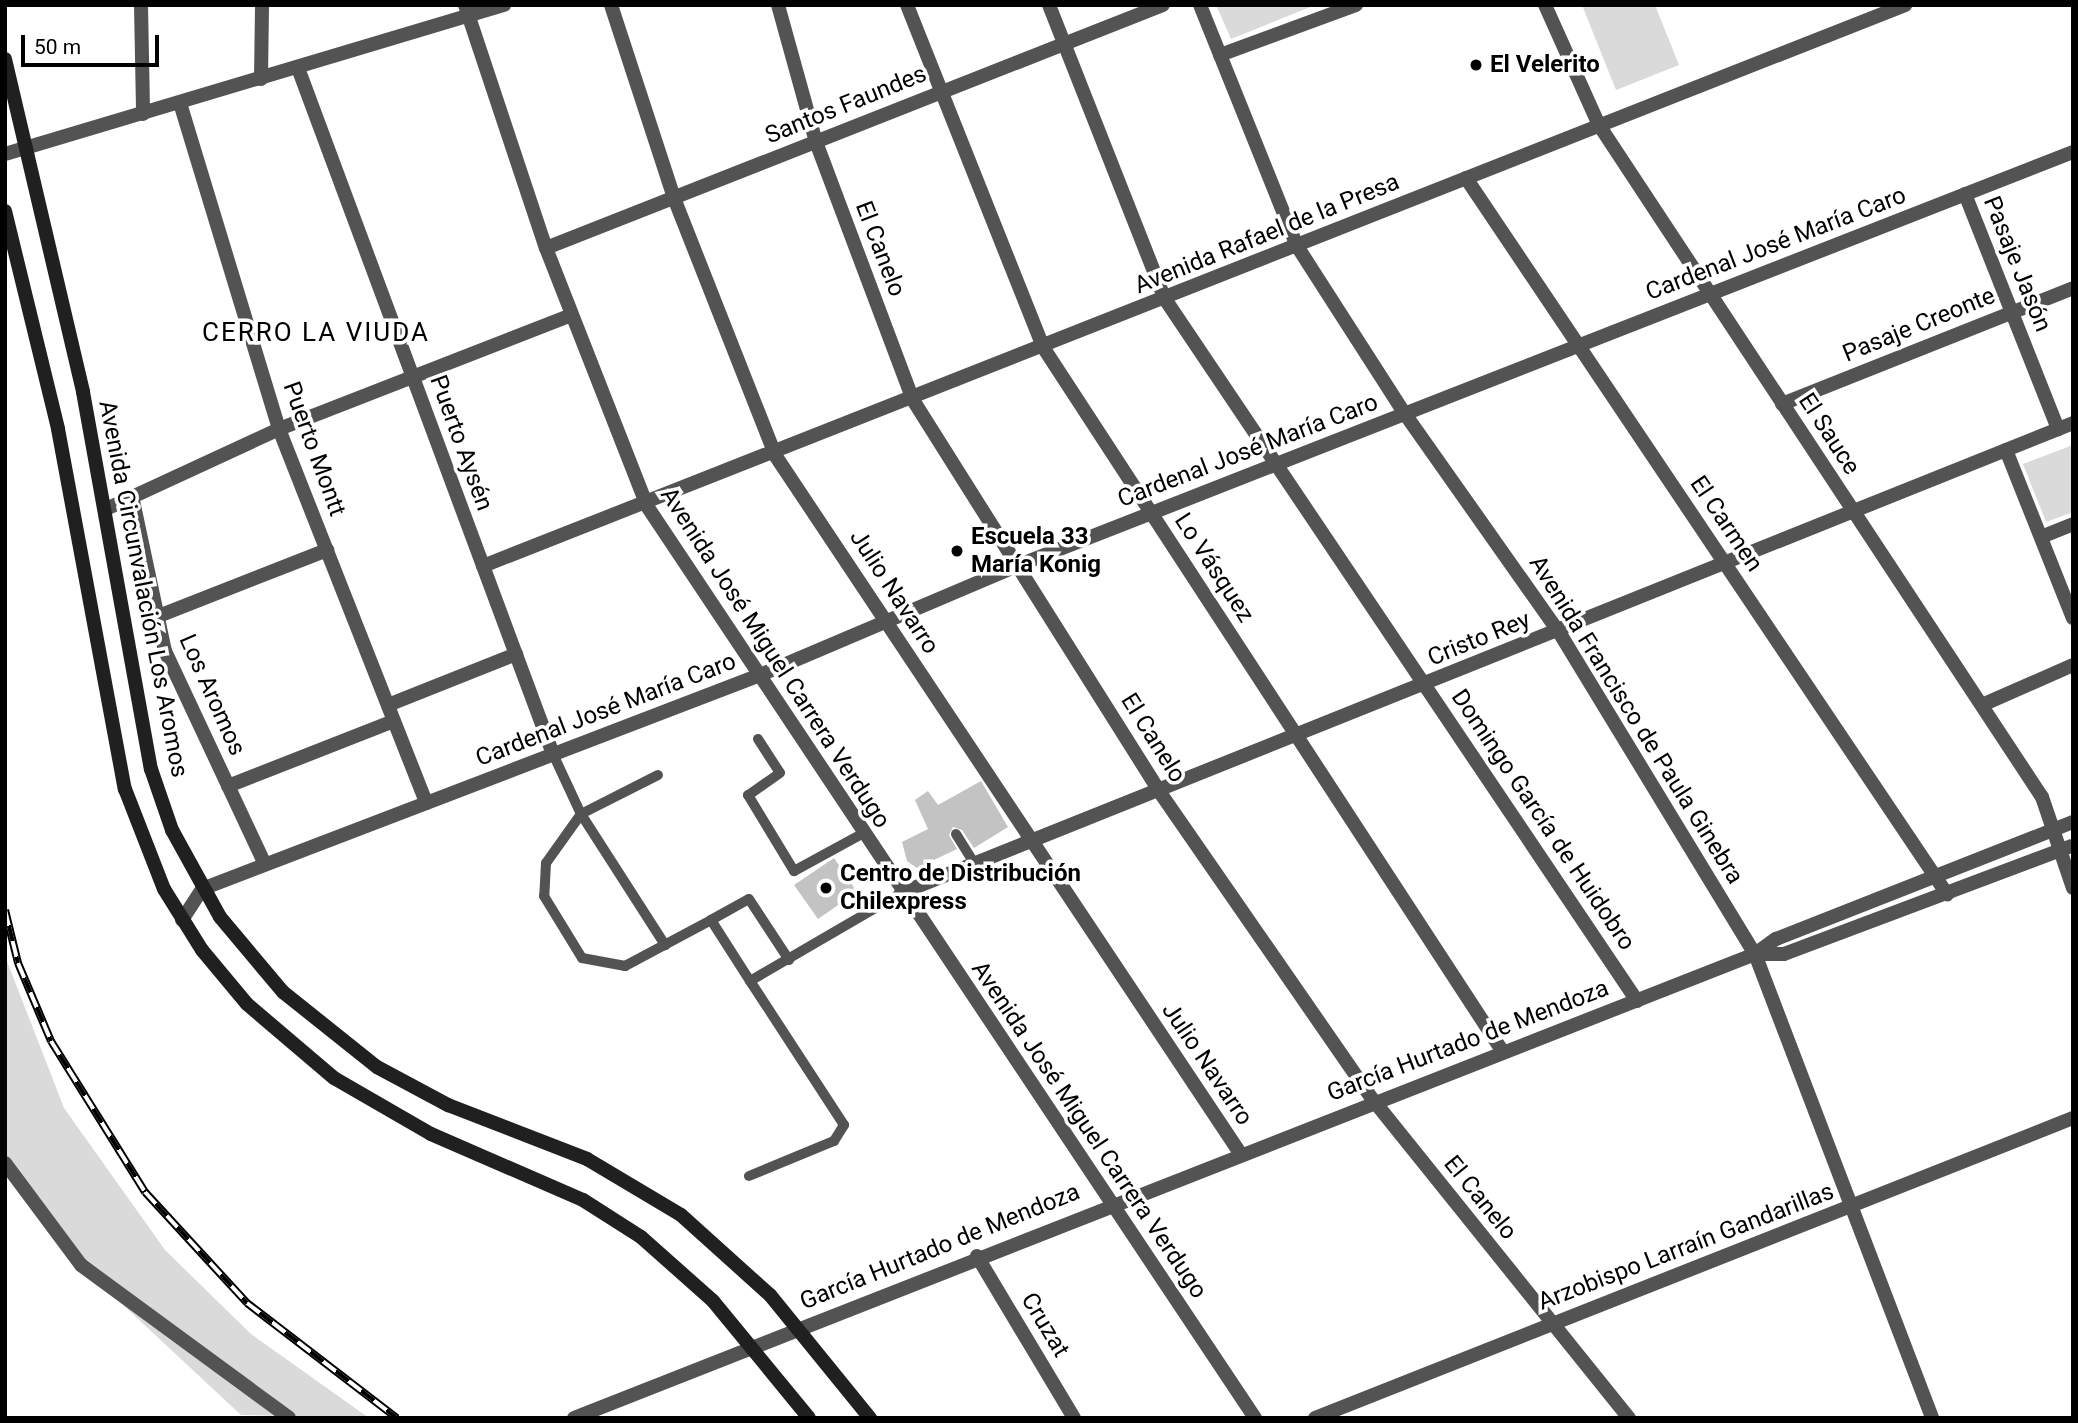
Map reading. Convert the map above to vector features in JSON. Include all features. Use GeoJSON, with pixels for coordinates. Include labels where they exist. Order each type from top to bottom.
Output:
{"type":"FeatureCollection","features":[{"type":"Feature","properties":{"kind":"main road","name":"Avenida Circunvalación Los Aromos"},"geometry":{"type":"LineString","coordinates":[[5,58],[106,509],[151,769],[202,889],[261,968],[344,1044],[448,1105],[555,1145],[648,1193],[742,1267],[797,1328],[870,1418]]}},
{"type":"Feature","properties":{"kind":"main road"},"geometry":{"type":"LineString","coordinates":[[5,211],[58,429],[125,789],[182,920],[247,1004],[334,1078],[398,1117],[613,1218],[693,1281],[810,1418]]}},
{"type":"Feature","properties":{"kind":"street"},"geometry":{"type":"LineString","coordinates":[[141,5],[143,114]]}},
{"type":"Feature","properties":{"kind":"street"},"geometry":{"type":"LineString","coordinates":[[261,79],[262,5]]}},
{"type":"Feature","properties":{"kind":"street"},"geometry":{"type":"LineString","coordinates":[[5,154],[298,68],[467,11],[505,5]]}},
{"type":"Feature","properties":{"kind":"street","name":"Julio Navarro"},"geometry":{"type":"LineString","coordinates":[[611,5],[674,198],[775,454],[1030,842],[1240,1153]]}},
{"type":"Feature","properties":{"kind":"street","name":"El Canelo"},"geometry":{"type":"LineString","coordinates":[[778,5],[816,142],[913,400],[1019,565],[1158,791],[1374,1101],[1629,1418]]}},
{"type":"Feature","properties":{"kind":"street","name":"Lo Vásquez"},"geometry":{"type":"LineString","coordinates":[[907,5],[1043,348],[1503,1052]]}},
{"type":"Feature","properties":{"kind":"street","name":"Domingo García de Huidobro"},"geometry":{"type":"LineString","coordinates":[[1049,5],[1166,299],[1637,1001]]}},
{"type":"Feature","properties":{"kind":"street","name":"Santos Faundes"},"geometry":{"type":"LineString","coordinates":[[546,248],[1163,5]]}},
{"type":"Feature","properties":{"kind":"street","name":"Avenida Francisco de Paula Ginebra"},"geometry":{"type":"LineString","coordinates":[[1200,5],[1297,246],[1405,414],[1559,632],[1755,954],[1932,1418]]}},
{"type":"Feature","properties":{"kind":"street"},"geometry":{"type":"LineString","coordinates":[[1220,55],[1356,5]]}},
{"type":"Feature","properties":{"kind":"street","name":"El Sauce"},"geometry":{"type":"LineString","coordinates":[[1545,5],[1599,125],[1982,705],[2057,828],[2068,847],[2073,888]]}},
{"type":"Feature","properties":{"kind":"street","name":"Avenida Rafael de la Presa"},"geometry":{"type":"LineString","coordinates":[[483,566],[646,506],[1889,8],[1905,5]]}},
{"type":"Feature","properties":{"kind":"street","name":"Avenida José Miguel Carrera Verdugo"},"geometry":{"type":"LineString","coordinates":[[467,11],[546,248],[646,506],[760,675],[901,893],[1255,1418]]}},
{"type":"Feature","properties":{"kind":"street","name":"Puerto Aysén"},"geometry":{"type":"LineString","coordinates":[[298,68],[553,754]]}},
{"type":"Feature","properties":{"kind":"street","name":"Puerto Montt"},"geometry":{"type":"LineString","coordinates":[[180,103],[279,429],[426,803]]}},
{"type":"Feature","properties":{"kind":"street","name":"Cardenal José María Caro"},"geometry":{"type":"LineString","coordinates":[[202,889],[760,675],[1019,565],[2073,152]]}},
{"type":"Feature","properties":{"kind":"street","name":"El Carmen"},"geometry":{"type":"LineString","coordinates":[[1466,178],[1947,894]]}},
{"type":"Feature","properties":{"kind":"street","name":"Pasaje Jasón"},"geometry":{"type":"LineString","coordinates":[[1965,194],[2058,429]]}},
{"type":"Feature","properties":{"kind":"street","name":"Pasaje Creonte"},"geometry":{"type":"LineString","coordinates":[[1782,404],[2073,288]]}},
{"type":"Feature","properties":{"kind":"street"},"geometry":{"type":"LineString","coordinates":[[106,509],[279,429],[572,315]]}},
{"type":"Feature","properties":{"kind":"street","name":"Cristo Rey"},"geometry":{"type":"LineString","coordinates":[[901,893],[1559,632],[2073,423]]}},
{"type":"Feature","properties":{"kind":"street"},"geometry":{"type":"LineString","coordinates":[[2006,450],[2073,618]]}},
{"type":"Feature","properties":{"kind":"street","name":"Los Aromos"},"geometry":{"type":"LineString","coordinates":[[132,496],[165,651],[265,864]]}},
{"type":"Feature","properties":{"kind":"street"},"geometry":{"type":"LineString","coordinates":[[2041,537],[2073,524]]}},
{"type":"Feature","properties":{"kind":"street"},"geometry":{"type":"LineString","coordinates":[[156,617],[327,550]]}},
{"type":"Feature","properties":{"kind":"street"},"geometry":{"type":"LineString","coordinates":[[388,705],[516,654]]}},
{"type":"Feature","properties":{"kind":"street"},"geometry":{"type":"LineString","coordinates":[[1982,705],[2073,665]]}},
{"type":"Feature","properties":{"kind":"street"},"geometry":{"type":"LineString","coordinates":[[228,786],[394,721]]}},
{"type":"Feature","properties":{"kind":"street","name":"García Hurtado de Mendoza"},"geometry":{"type":"LineString","coordinates":[[573,1418],[1111,1203],[1637,1001],[1755,954],[1776,939],[1937,879],[2073,822]]}},
{"type":"Feature","properties":{"kind":"street","name":"García Hurtado de Mendoza"},"geometry":{"type":"LineString","coordinates":[[1755,954],[1784,954],[2068,847]]}},
{"type":"Feature","properties":{"kind":"street"},"geometry":{"type":"LineString","coordinates":[[182,920],[202,889]]}},
{"type":"Feature","properties":{"kind":"street","name":"Arzobispo Larraín Gandarillas"},"geometry":{"type":"LineString","coordinates":[[1315,1418],[2073,1118]]}},
{"type":"Feature","properties":{"kind":"street"},"geometry":{"type":"LineString","coordinates":[[5,1163],[81,1265],[289,1418]]}},
{"type":"Feature","properties":{"kind":"street","name":"Cruzat"},"geometry":{"type":"LineString","coordinates":[[977,1256],[1074,1418]]}},
{"type":"Feature","properties":{"kind":"lane"},"geometry":{"type":"LineString","coordinates":[[758,738],[780,774],[748,795],[794,872],[862,834]]}},
{"type":"Feature","properties":{"kind":"lane"},"geometry":{"type":"LineString","coordinates":[[553,754],[580,814],[665,945]]}},
{"type":"Feature","properties":{"kind":"lane"},"geometry":{"type":"LineString","coordinates":[[658,775],[580,814],[541,877],[544,896],[582,958],[625,966],[749,899],[789,960]]}},
{"type":"Feature","properties":{"kind":"lane"},"geometry":{"type":"LineString","coordinates":[[956,834],[975,864]]}},
{"type":"Feature","properties":{"kind":"lane"},"geometry":{"type":"LineString","coordinates":[[750,981],[901,893]]}},
{"type":"Feature","properties":{"kind":"lane"},"geometry":{"type":"LineString","coordinates":[[711,920],[844,1125],[834,1141],[749,1176]]}},
{"type":"Feature","properties":{"kind":"shaded area"},"geometry":{"type":"Polygon","coordinates":[[[1216,5],[1315,5],[1231,39],[1216,5]]]}},
{"type":"Feature","properties":{"kind":"shaded area"},"geometry":{"type":"Polygon","coordinates":[[[1582,5],[1655,5],[1679,65],[1616,90],[1582,5]]]}},
{"type":"Feature","properties":{"kind":"shaded area"},"geometry":{"type":"Polygon","coordinates":[[[2073,445],[2073,512],[2046,522],[2023,464],[2073,445]]]}},
{"type":"Feature","properties":{"kind":"shaded area"},"geometry":{"type":"Polygon","coordinates":[[[5,956],[64,1108],[165,1250],[251,1334],[369,1418],[241,1415],[108,1291],[5,1161],[5,956]]]}},
{"type":"Feature","properties":{"kind":"building"},"geometry":{"type":"Polygon","coordinates":[[[981,781],[1008,827],[974,848],[962,830],[953,827],[949,835],[957,849],[917,868],[907,861],[902,842],[928,829],[915,800],[928,791],[938,805],[981,781]]]}},
{"type":"Feature","properties":{"kind":"building","name":"Centro de Distribución Chilexpress"},"geometry":{"type":"Polygon","coordinates":[[[834,858],[857,892],[818,919],[794,885],[834,858]]]}},
{"type":"Feature","properties":{"kind":"railway"},"geometry":{"type":"LineString","coordinates":[[5,910],[18,963],[51,1041],[145,1192],[247,1303],[397,1418]]}},
{"type":"Feature","properties":{"kind":"place","name":"El Velerito"},"geometry":{"type":"Point","coordinates":[1476,65]}},
{"type":"Feature","properties":{"kind":"place","name":"Escuela 33 María Konig"},"geometry":{"type":"Point","coordinates":[957,551]}},
{"type":"Feature","properties":{"kind":"place","name":"Centro de Distribución Chilexpress"},"geometry":{"type":"Point","coordinates":[826,888]}},
{"type":"Feature","properties":{"kind":"district","name":"CERRO LA VIUDA"},"geometry":{"type":"Point","coordinates":[316,333]}}]}
